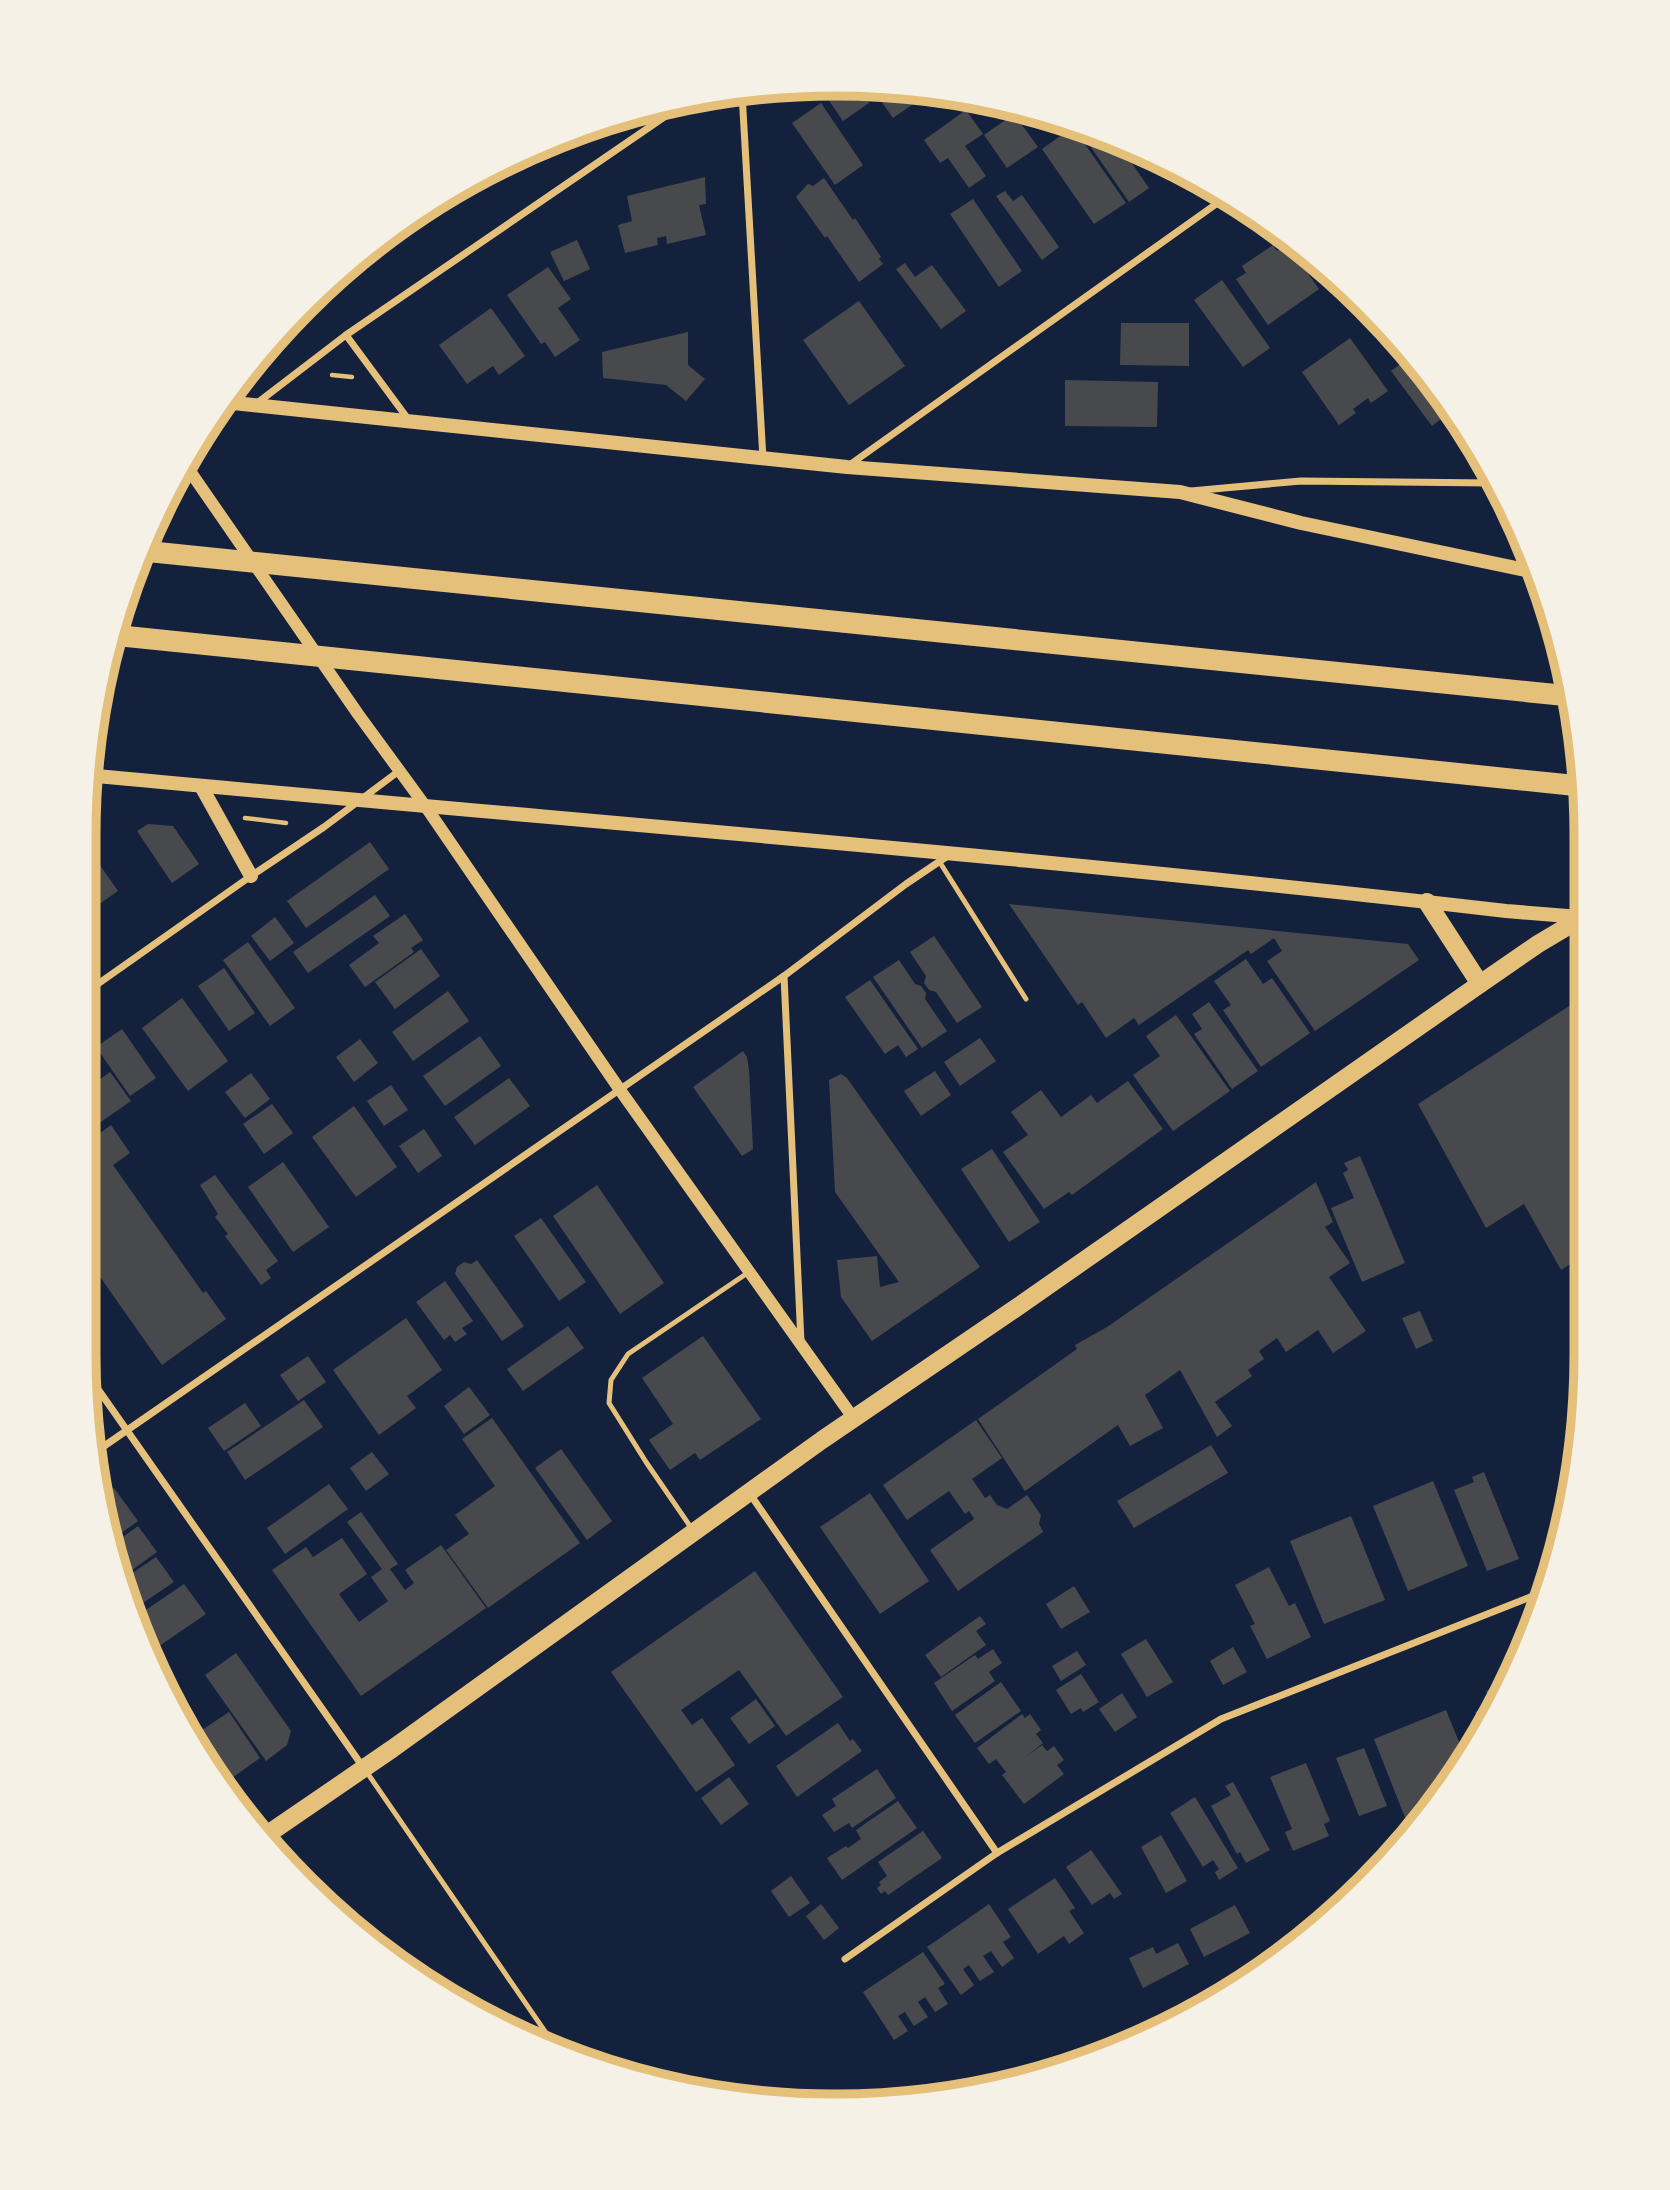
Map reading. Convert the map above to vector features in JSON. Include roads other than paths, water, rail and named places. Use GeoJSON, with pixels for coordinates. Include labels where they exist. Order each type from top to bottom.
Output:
{"type":"FeatureCollection","features":[{"type":"Feature","properties":{"kind":"highway"},"geometry":{"type":"LineString","coordinates":[[152,552],[1561,695]]}},
{"type":"Feature","properties":{"kind":"highway"},"geometry":{"type":"LineString","coordinates":[[123,636],[1572,785]]}},
{"type":"Feature","properties":{"kind":"main road"},"geometry":{"type":"LineString","coordinates":[[236,403],[847,467],[1180,492],[1301,523],[1525,570]]}},
{"type":"Feature","properties":{"kind":"main road"},"geometry":{"type":"LineString","coordinates":[[99,776],[953,852],[1574,917]]}},
{"type":"Feature","properties":{"kind":"main road"},"geometry":{"type":"LineString","coordinates":[[201,786],[251,876]]}},
{"type":"Feature","properties":{"kind":"main road"},"geometry":{"type":"LineString","coordinates":[[1427,902],[1480,984]]}},
{"type":"Feature","properties":{"kind":"main road"},"geometry":{"type":"LineString","coordinates":[[271,1832],[854,1419],[1480,984],[1574,922]]}},
{"type":"Feature","properties":{"kind":"street"},"geometry":{"type":"LineString","coordinates":[[743,103],[763,459]]}},
{"type":"Feature","properties":{"kind":"street"},"geometry":{"type":"LineString","coordinates":[[256,405],[346,335],[666,116]]}},
{"type":"Feature","properties":{"kind":"street"},"geometry":{"type":"LineString","coordinates":[[847,467],[1217,203]]}},
{"type":"Feature","properties":{"kind":"street"},"geometry":{"type":"LineString","coordinates":[[346,335],[409,420]]}},
{"type":"Feature","properties":{"kind":"street"},"geometry":{"type":"LineString","coordinates":[[192,472],[620,1090],[854,1419]]}},
{"type":"Feature","properties":{"kind":"street"},"geometry":{"type":"LineString","coordinates":[[1180,492],[1301,481],[1484,482]]}},
{"type":"Feature","properties":{"kind":"street"},"geometry":{"type":"LineString","coordinates":[[96,985],[324,827],[399,771]]}},
{"type":"Feature","properties":{"kind":"street"},"geometry":{"type":"LineString","coordinates":[[103,1447],[784,976],[890,895],[953,852]]}},
{"type":"Feature","properties":{"kind":"street"},"geometry":{"type":"LineString","coordinates":[[784,976],[802,1346]]}},
{"type":"Feature","properties":{"kind":"street"},"geometry":{"type":"LineString","coordinates":[[97,1388],[364,1768]]}},
{"type":"Feature","properties":{"kind":"street"},"geometry":{"type":"LineString","coordinates":[[750,1494],[997,1853]]}},
{"type":"Feature","properties":{"kind":"street"},"geometry":{"type":"LineString","coordinates":[[845,1959],[997,1853],[1221,1719],[1534,1596]]}},
{"type":"Feature","properties":{"kind":"lane"},"geometry":{"type":"LineString","coordinates":[[939,862],[1026,999]]}},
{"type":"Feature","properties":{"kind":"lane"},"geometry":{"type":"LineString","coordinates":[[694,1532],[609,1403],[611,1380],[628,1354],[749,1272]]}},
{"type":"Feature","properties":{"kind":"lane"},"geometry":{"type":"LineString","coordinates":[[364,1768],[548,2036]]}}]}
